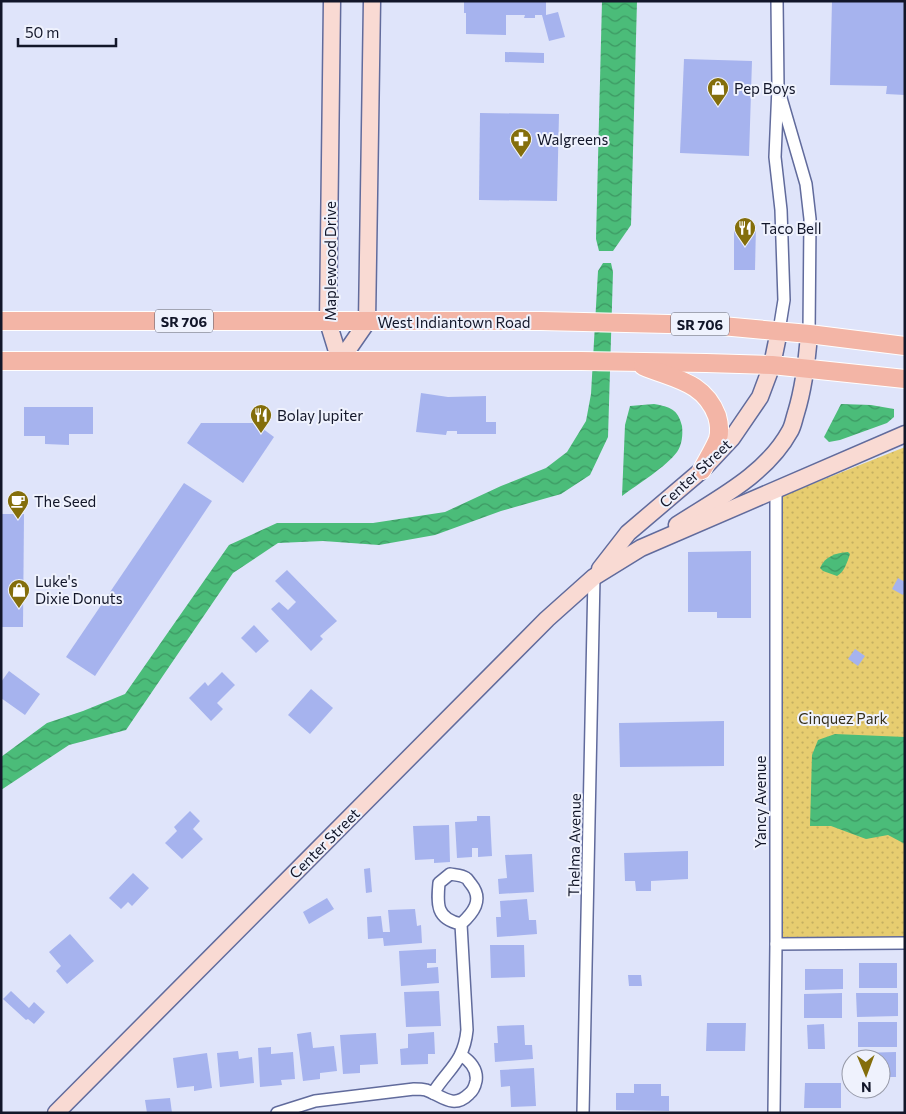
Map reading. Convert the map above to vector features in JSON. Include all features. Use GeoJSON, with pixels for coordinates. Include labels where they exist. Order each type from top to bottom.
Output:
{"type":"FeatureCollection","features":[{"type":"Feature","properties":{"kind":"main road","name":"West Indiantown Road"},"geometry":{"type":"LineString","coordinates":[[1,321],[583,322],[711,325],[810,334],[905,346]]}},
{"type":"Feature","properties":{"kind":"main road"},"geometry":{"type":"LineString","coordinates":[[1,361],[581,361],[772,365],[905,379]]}},
{"type":"Feature","properties":{"kind":"main road"},"geometry":{"type":"LineString","coordinates":[[626,362],[686,382],[699,389],[710,399],[720,424],[718,438],[702,470]]}},
{"type":"Feature","properties":{"kind":"street","name":"Maplewood Drive"},"geometry":{"type":"LineString","coordinates":[[332,1],[328,322],[340,361]]}},
{"type":"Feature","properties":{"kind":"street"},"geometry":{"type":"LineString","coordinates":[[340,361],[367,322],[372,1]]}},
{"type":"Feature","properties":{"kind":"street","name":"Center Street"},"geometry":{"type":"LineString","coordinates":[[56,1113],[547,620],[594,577],[628,533],[702,470],[732,438],[760,397],[772,365],[784,300],[781,210],[775,157],[778,87],[777,1]]}},
{"type":"Feature","properties":{"kind":"street","name":"Center Street"},"geometry":{"type":"LineString","coordinates":[[778,87],[806,184],[810,219],[810,334]]}},
{"type":"Feature","properties":{"kind":"street"},"geometry":{"type":"LineString","coordinates":[[641,548],[744,482],[780,448],[792,429],[807,368],[810,334]]}},
{"type":"Feature","properties":{"kind":"street","name":"Center Street"},"geometry":{"type":"LineString","coordinates":[[594,577],[641,548],[905,434]]}},
{"type":"Feature","properties":{"kind":"street","name":"Yancy Avenue"},"geometry":{"type":"LineString","coordinates":[[774,1113],[776,491]]}},
{"type":"Feature","properties":{"kind":"street","name":"Thelma Avenue"},"geometry":{"type":"LineString","coordinates":[[583,1113],[594,577]]}},
{"type":"Feature","properties":{"kind":"street"},"geometry":{"type":"LineString","coordinates":[[433,1093],[442,1078],[456,1064],[461,1055],[467,1030],[461,924]]}},
{"type":"Feature","properties":{"kind":"street"},"geometry":{"type":"LineString","coordinates":[[776,944],[905,944]]}},
{"type":"Feature","properties":{"kind":"street"},"geometry":{"type":"LineString","coordinates":[[277,1113],[306,1103],[414,1089],[433,1093],[440,1098],[450,1101],[459,1100],[468,1096],[474,1088],[476,1079],[475,1070],[471,1062],[461,1055]]}},
{"type":"Feature","properties":{"kind":"street"},"geometry":{"type":"LineString","coordinates":[[325,1100],[326,1113]]}},
{"type":"Feature","properties":{"kind":"green space","name":"Cinquez Park"},"geometry":{"type":"Polygon","coordinates":[[[905,447],[905,939],[781,940],[782,496],[905,447]]]}},
{"type":"Feature","properties":{"kind":"water"},"geometry":{"type":"Polygon","coordinates":[[[602,1],[637,1],[631,225],[613,251],[599,251],[596,239],[602,1]]]}},
{"type":"Feature","properties":{"kind":"water"},"geometry":{"type":"Polygon","coordinates":[[[603,263],[611,263],[613,272],[608,437],[590,475],[561,494],[501,511],[435,535],[379,545],[323,541],[278,543],[233,573],[126,730],[69,745],[1,790],[1,757],[47,723],[125,694],[229,545],[277,523],[373,523],[445,512],[546,468],[567,452],[586,421],[591,394],[598,271],[603,263]]]}},
{"type":"Feature","properties":{"kind":"water"},"geometry":{"type":"Polygon","coordinates":[[[654,404],[665,406],[676,412],[682,426],[680,446],[666,464],[622,496],[625,425],[630,406],[654,404]]]}},
{"type":"Feature","properties":{"kind":"water"},"geometry":{"type":"Polygon","coordinates":[[[841,404],[871,405],[894,409],[894,417],[887,423],[840,440],[829,442],[824,437],[841,404]]]}},
{"type":"Feature","properties":{"kind":"water"},"geometry":{"type":"Polygon","coordinates":[[[848,552],[850,554],[846,564],[842,572],[837,576],[820,568],[831,556],[848,552]]]}},
{"type":"Feature","properties":{"kind":"water"},"geometry":{"type":"Polygon","coordinates":[[[835,734],[905,737],[905,844],[888,835],[866,839],[831,826],[810,826],[812,755],[818,740],[835,734]]]}},
{"type":"Feature","properties":{"kind":"building"},"geometry":{"type":"Polygon","coordinates":[[[464,1],[546,1],[546,15],[558,12],[565,37],[549,41],[542,15],[535,15],[535,18],[524,18],[525,15],[506,15],[506,35],[466,34],[464,1]]]}},
{"type":"Feature","properties":{"kind":"building"},"geometry":{"type":"Polygon","coordinates":[[[832,1],[905,1],[905,95],[886,94],[887,86],[830,85],[832,1]]]}},
{"type":"Feature","properties":{"kind":"building"},"geometry":{"type":"Polygon","coordinates":[[[505,52],[544,53],[544,63],[505,62],[505,52]]]}},
{"type":"Feature","properties":{"kind":"building"},"geometry":{"type":"Polygon","coordinates":[[[684,59],[752,61],[749,156],[680,153],[684,59]]]}},
{"type":"Feature","properties":{"kind":"building"},"geometry":{"type":"Polygon","coordinates":[[[480,113],[559,114],[557,201],[479,200],[480,113]]]}},
{"type":"Feature","properties":{"kind":"building"},"geometry":{"type":"Polygon","coordinates":[[[734,225],[756,225],[755,270],[734,270],[734,225]]]}},
{"type":"Feature","properties":{"kind":"building"},"geometry":{"type":"Polygon","coordinates":[[[421,393],[448,397],[486,396],[486,422],[496,422],[496,434],[457,434],[457,431],[447,431],[446,435],[416,432],[421,393]]]}},
{"type":"Feature","properties":{"kind":"building"},"geometry":{"type":"Polygon","coordinates":[[[24,407],[93,407],[93,434],[69,434],[69,445],[45,444],[45,436],[24,436],[24,407]]]}},
{"type":"Feature","properties":{"kind":"building"},"geometry":{"type":"Polygon","coordinates":[[[201,423],[255,423],[274,437],[243,483],[187,443],[201,423]]]}},
{"type":"Feature","properties":{"kind":"building"},"geometry":{"type":"Polygon","coordinates":[[[184,483],[212,501],[95,676],[66,657],[184,483]]]}},
{"type":"Feature","properties":{"kind":"building"},"geometry":{"type":"Polygon","coordinates":[[[1,514],[24,514],[23,627],[1,627],[1,514]]]}},
{"type":"Feature","properties":{"kind":"building"},"geometry":{"type":"Polygon","coordinates":[[[751,551],[751,618],[717,618],[717,612],[688,612],[688,552],[751,551]]]}},
{"type":"Feature","properties":{"kind":"building"},"geometry":{"type":"Polygon","coordinates":[[[287,570],[337,621],[320,636],[323,639],[311,651],[271,609],[279,602],[288,610],[296,602],[275,581],[287,570]]]}},
{"type":"Feature","properties":{"kind":"building"},"geometry":{"type":"Polygon","coordinates":[[[898,578],[905,582],[903,595],[892,589],[898,578]]]}},
{"type":"Feature","properties":{"kind":"building"},"geometry":{"type":"Polygon","coordinates":[[[254,625],[269,641],[256,653],[241,638],[254,625]]]}},
{"type":"Feature","properties":{"kind":"building"},"geometry":{"type":"Polygon","coordinates":[[[855,649],[865,656],[858,666],[848,659],[855,649]]]}},
{"type":"Feature","properties":{"kind":"building"},"geometry":{"type":"Polygon","coordinates":[[[9,671],[40,694],[25,715],[1,698],[1,682],[9,671]]]}},
{"type":"Feature","properties":{"kind":"building"},"geometry":{"type":"Polygon","coordinates":[[[222,672],[235,685],[217,703],[223,709],[211,721],[189,698],[205,682],[208,686],[222,672]]]}},
{"type":"Feature","properties":{"kind":"building"},"geometry":{"type":"Polygon","coordinates":[[[311,689],[333,708],[310,734],[288,715],[311,689]]]}},
{"type":"Feature","properties":{"kind":"building"},"geometry":{"type":"Polygon","coordinates":[[[724,721],[724,766],[620,767],[619,723],[724,721]]]}},
{"type":"Feature","properties":{"kind":"building"},"geometry":{"type":"Polygon","coordinates":[[[190,811],[200,821],[193,829],[203,839],[182,859],[165,843],[177,831],[174,827],[190,811]]]}},
{"type":"Feature","properties":{"kind":"building"},"geometry":{"type":"Polygon","coordinates":[[[477,816],[490,816],[492,856],[478,857],[478,848],[472,848],[472,857],[457,858],[455,822],[477,821],[477,816]]]}},
{"type":"Feature","properties":{"kind":"building"},"geometry":{"type":"Polygon","coordinates":[[[449,825],[450,862],[434,863],[434,859],[415,860],[413,826],[449,825]]]}},
{"type":"Feature","properties":{"kind":"building"},"geometry":{"type":"Polygon","coordinates":[[[688,851],[688,879],[651,881],[651,891],[636,891],[635,881],[625,881],[624,853],[688,851]]]}},
{"type":"Feature","properties":{"kind":"building"},"geometry":{"type":"Polygon","coordinates":[[[532,854],[534,892],[499,894],[498,879],[507,878],[505,855],[532,854]]]}},
{"type":"Feature","properties":{"kind":"building"},"geometry":{"type":"Polygon","coordinates":[[[370,868],[372,892],[366,893],[364,869],[370,868]]]}},
{"type":"Feature","properties":{"kind":"building"},"geometry":{"type":"Polygon","coordinates":[[[133,873],[149,888],[132,906],[128,902],[121,909],[109,898],[133,873]]]}},
{"type":"Feature","properties":{"kind":"building"},"geometry":{"type":"Polygon","coordinates":[[[327,898],[334,909],[309,924],[303,912],[327,898]]]}},
{"type":"Feature","properties":{"kind":"building"},"geometry":{"type":"Polygon","coordinates":[[[527,899],[529,920],[536,920],[537,934],[497,937],[496,917],[501,917],[500,901],[527,899]]]}},
{"type":"Feature","properties":{"kind":"building"},"geometry":{"type":"Polygon","coordinates":[[[415,909],[417,926],[421,925],[422,943],[384,946],[383,938],[368,939],[367,917],[381,916],[383,932],[390,932],[388,910],[415,909]]]}},
{"type":"Feature","properties":{"kind":"building"},"geometry":{"type":"Polygon","coordinates":[[[70,934],[94,961],[67,984],[56,971],[61,966],[49,952],[70,934]]]}},
{"type":"Feature","properties":{"kind":"building"},"geometry":{"type":"Polygon","coordinates":[[[490,945],[524,945],[525,977],[491,978],[490,945]]]}},
{"type":"Feature","properties":{"kind":"building"},"geometry":{"type":"Polygon","coordinates":[[[436,949],[436,963],[427,963],[427,968],[438,967],[439,983],[401,986],[399,951],[436,949]]]}},
{"type":"Feature","properties":{"kind":"building"},"geometry":{"type":"Polygon","coordinates":[[[859,963],[897,963],[897,988],[859,988],[859,963]]]}},
{"type":"Feature","properties":{"kind":"building"},"geometry":{"type":"Polygon","coordinates":[[[805,969],[843,969],[843,989],[805,990],[805,969]]]}},
{"type":"Feature","properties":{"kind":"building"},"geometry":{"type":"Polygon","coordinates":[[[628,975],[641,975],[642,986],[629,986],[628,975]]]}},
{"type":"Feature","properties":{"kind":"building"},"geometry":{"type":"Polygon","coordinates":[[[11,991],[29,1008],[34,1002],[45,1012],[34,1024],[28,1019],[26,1020],[3,999],[11,991]]]}},
{"type":"Feature","properties":{"kind":"building"},"geometry":{"type":"Polygon","coordinates":[[[439,991],[441,1026],[406,1027],[404,992],[439,991]]]}},
{"type":"Feature","properties":{"kind":"building"},"geometry":{"type":"Polygon","coordinates":[[[842,993],[842,1018],[804,1018],[804,994],[842,993]]]}},
{"type":"Feature","properties":{"kind":"building"},"geometry":{"type":"Polygon","coordinates":[[[856,993],[898,993],[898,1016],[857,1017],[856,993]]]}},
{"type":"Feature","properties":{"kind":"building"},"geometry":{"type":"Polygon","coordinates":[[[858,1022],[897,1022],[897,1047],[858,1047],[858,1022]]]}},
{"type":"Feature","properties":{"kind":"building"},"geometry":{"type":"Polygon","coordinates":[[[707,1023],[746,1023],[745,1051],[706,1051],[707,1023]]]}},
{"type":"Feature","properties":{"kind":"building"},"geometry":{"type":"Polygon","coordinates":[[[824,1024],[825,1049],[808,1049],[807,1025],[824,1024]]]}},
{"type":"Feature","properties":{"kind":"building"},"geometry":{"type":"Polygon","coordinates":[[[524,1025],[525,1045],[532,1045],[533,1059],[495,1062],[494,1043],[498,1043],[497,1026],[524,1025]]]}},
{"type":"Feature","properties":{"kind":"building"},"geometry":{"type":"Polygon","coordinates":[[[311,1032],[313,1048],[334,1046],[337,1071],[320,1073],[320,1079],[303,1081],[297,1034],[311,1032]]]}},
{"type":"Feature","properties":{"kind":"building"},"geometry":{"type":"Polygon","coordinates":[[[434,1032],[435,1054],[428,1054],[428,1064],[401,1065],[400,1049],[408,1048],[408,1034],[434,1032]]]}},
{"type":"Feature","properties":{"kind":"building"},"geometry":{"type":"Polygon","coordinates":[[[376,1033],[378,1064],[360,1065],[360,1073],[343,1074],[340,1035],[376,1033]]]}},
{"type":"Feature","properties":{"kind":"building"},"geometry":{"type":"Polygon","coordinates":[[[271,1047],[271,1054],[293,1052],[295,1079],[281,1080],[282,1085],[260,1087],[258,1048],[271,1047]]]}},
{"type":"Feature","properties":{"kind":"building"},"geometry":{"type":"Polygon","coordinates":[[[238,1051],[239,1059],[252,1057],[254,1083],[220,1087],[217,1053],[238,1051]]]}},
{"type":"Feature","properties":{"kind":"building"},"geometry":{"type":"Polygon","coordinates":[[[891,1052],[896,1052],[896,1077],[891,1077],[891,1052]]]}},
{"type":"Feature","properties":{"kind":"building"},"geometry":{"type":"Polygon","coordinates":[[[207,1053],[212,1088],[194,1091],[194,1086],[177,1088],[173,1058],[207,1053]]]}},
{"type":"Feature","properties":{"kind":"building"},"geometry":{"type":"Polygon","coordinates":[[[534,1068],[536,1106],[511,1107],[510,1086],[501,1087],[500,1070],[534,1068]]]}},
{"type":"Feature","properties":{"kind":"building"},"geometry":{"type":"Polygon","coordinates":[[[805,1083],[841,1083],[841,1108],[804,1108],[805,1083]]]}},
{"type":"Feature","properties":{"kind":"building"},"geometry":{"type":"Polygon","coordinates":[[[634,1084],[661,1084],[661,1096],[669,1096],[669,1111],[616,1110],[616,1093],[634,1093],[634,1084]]]}},
{"type":"Feature","properties":{"kind":"building"},"geometry":{"type":"Polygon","coordinates":[[[170,1098],[172,1113],[147,1113],[145,1100],[170,1098]]]}},
{"type":"Feature","properties":{"kind":"place","name":"Pep Boys"},"geometry":{"type":"Point","coordinates":[718,107]}},
{"type":"Feature","properties":{"kind":"place","name":"Walgreens"},"geometry":{"type":"Point","coordinates":[521,158]}},
{"type":"Feature","properties":{"kind":"place","name":"Taco Bell"},"geometry":{"type":"Point","coordinates":[745,247]}},
{"type":"Feature","properties":{"kind":"place","name":"Bolay Jupiter"},"geometry":{"type":"Point","coordinates":[261,434]}},
{"type":"Feature","properties":{"kind":"place","name":"The Seed"},"geometry":{"type":"Point","coordinates":[18,520]}},
{"type":"Feature","properties":{"kind":"place","name":"Luke's Dixie Donuts"},"geometry":{"type":"Point","coordinates":[19,609]}}]}
